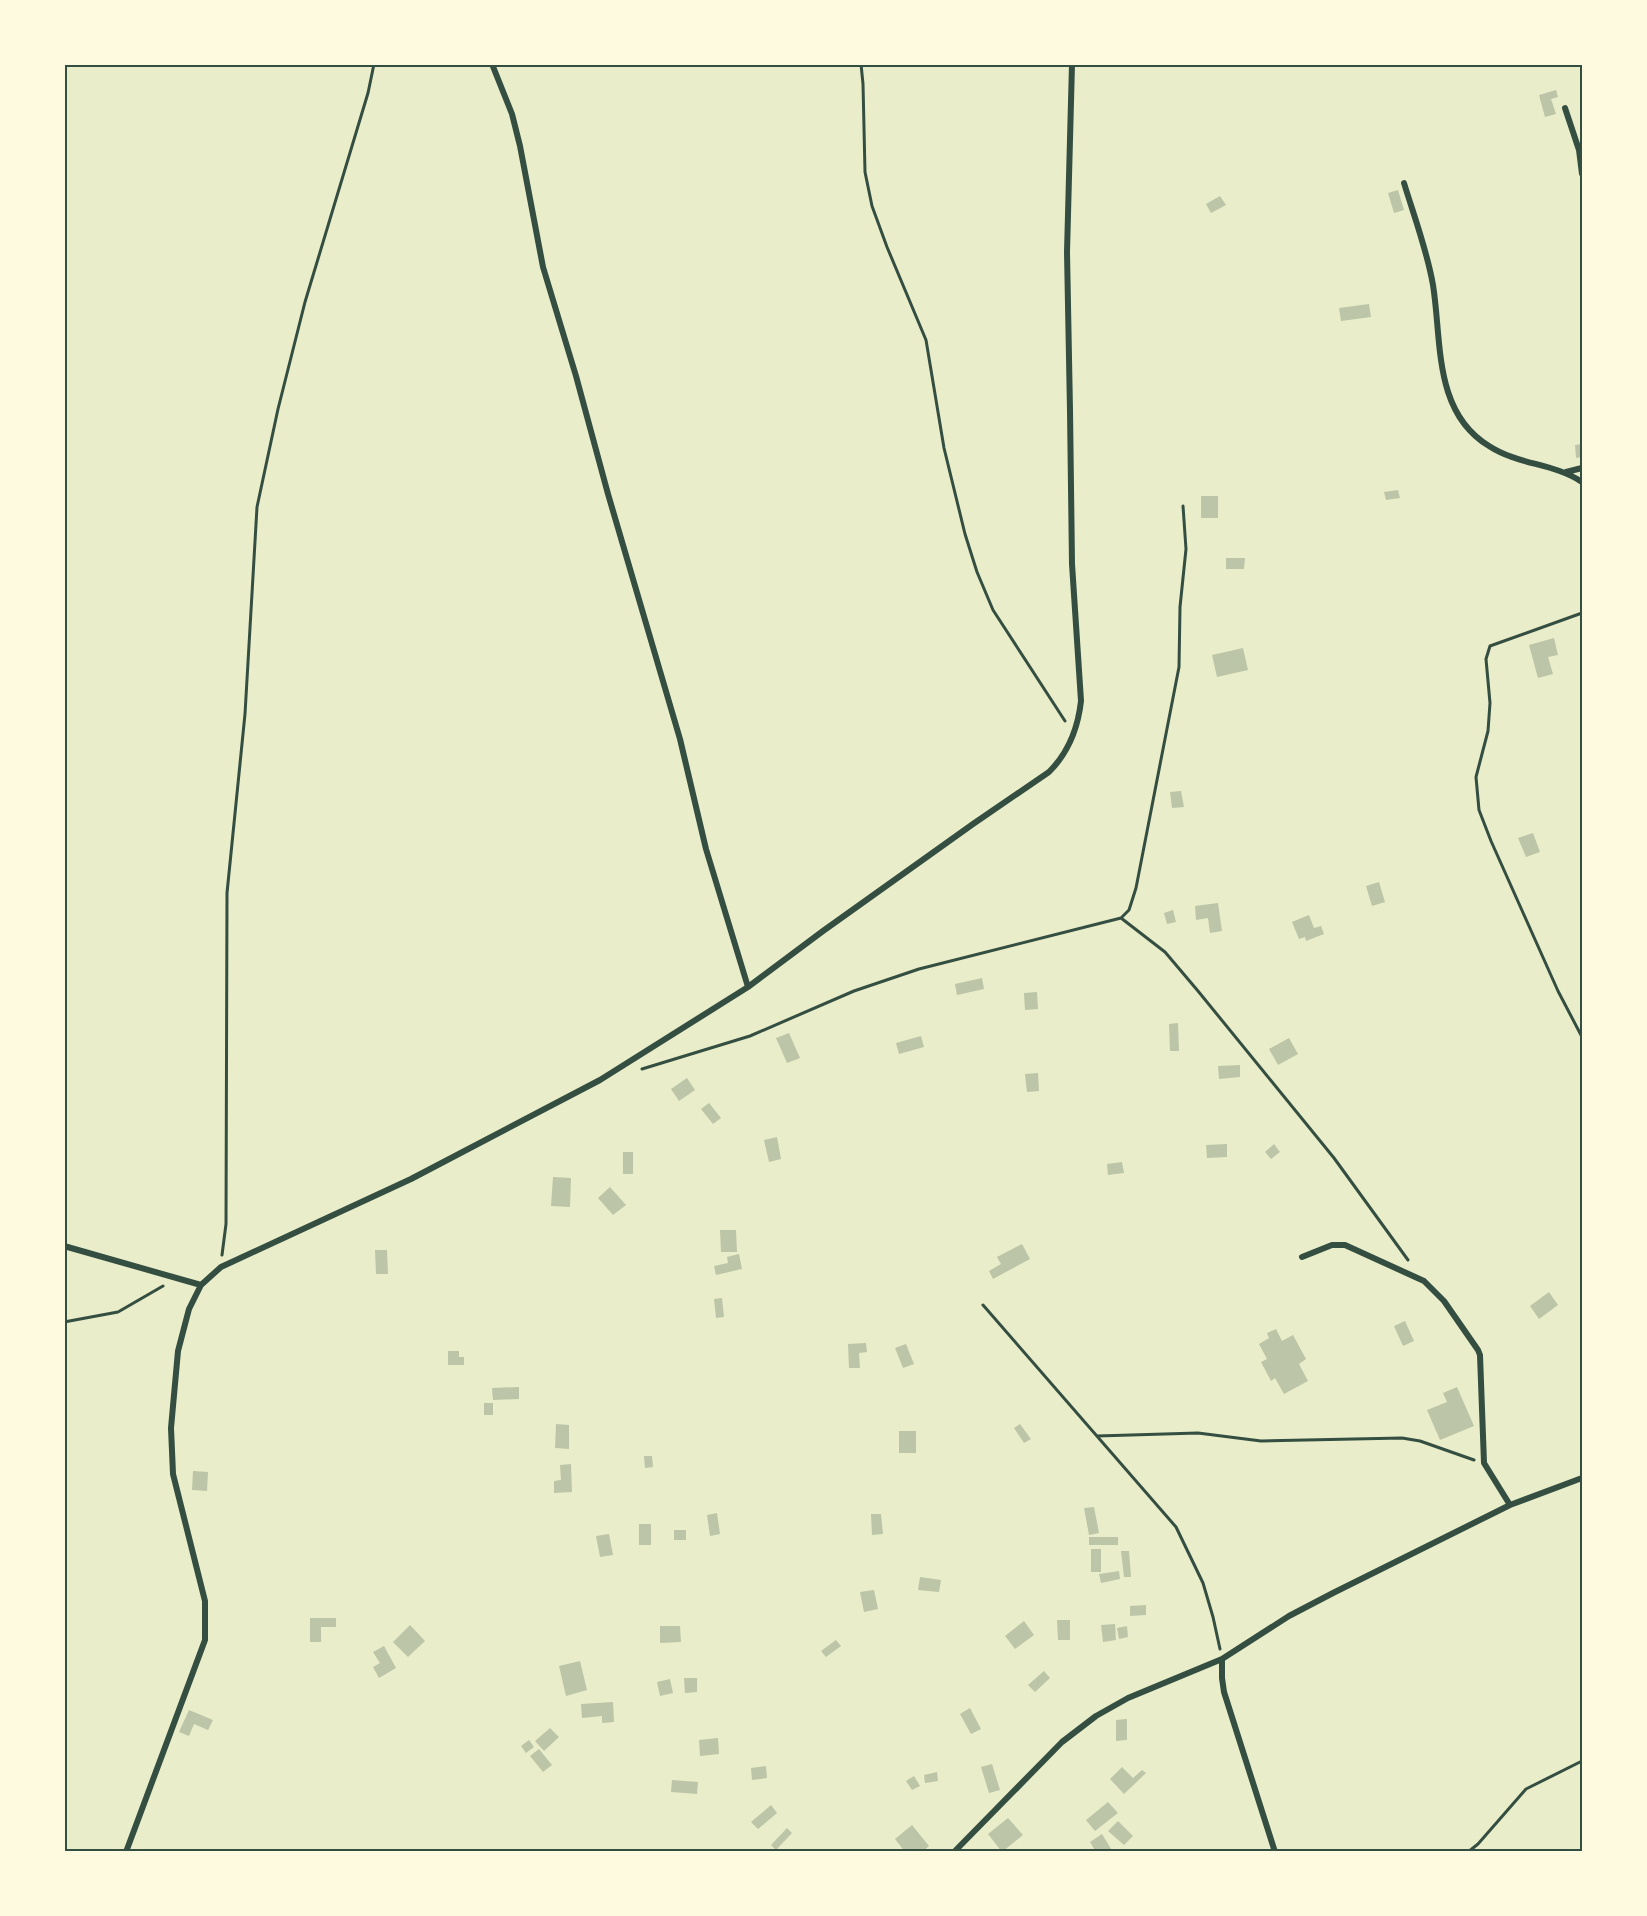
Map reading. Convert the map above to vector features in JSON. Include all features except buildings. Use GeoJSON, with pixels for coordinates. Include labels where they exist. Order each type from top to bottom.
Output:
{"type":"FeatureCollection","features":[{"type":"Feature","properties":{"kind":"street"},"geometry":{"type":"LineString","coordinates":[[492,64],[512,114],[543,267],[680,739],[706,849],[748,987]]}},
{"type":"Feature","properties":{"kind":"street"},"geometry":{"type":"LineString","coordinates":[[126,1851],[205,1640],[205,1600],[173,1474],[171,1428],[178,1351],[189,1309],[201,1285],[221,1266],[411,1179],[600,1080],[748,987],[851,911],[1049,772],[1062,757],[1074,735],[1079,721],[1081,701],[1072,564],[1068,252],[1071,64]]}},
{"type":"Feature","properties":{"kind":"street"},"geometry":{"type":"LineString","coordinates":[[1565,108],[1579,150],[1582,174]]}},
{"type":"Feature","properties":{"kind":"street"},"geometry":{"type":"LineString","coordinates":[[1404,183],[1429,269],[1444,381],[1456,413],[1473,434],[1488,446],[1521,460],[1566,472],[1582,482]]}},
{"type":"Feature","properties":{"kind":"street"},"geometry":{"type":"LineString","coordinates":[[1566,472],[1582,468]]}},
{"type":"Feature","properties":{"kind":"street"},"geometry":{"type":"LineString","coordinates":[[1302,1257],[1332,1245],[1345,1245],[1424,1281],[1436,1292],[1480,1355],[1484,1463],[1510,1505]]}},
{"type":"Feature","properties":{"kind":"street"},"geometry":{"type":"LineString","coordinates":[[64,1246],[201,1285]]}},
{"type":"Feature","properties":{"kind":"street"},"geometry":{"type":"LineString","coordinates":[[954,1851],[1062,1742],[1096,1716],[1128,1698],[1222,1659],[1289,1616],[1510,1505],[1582,1478]]}},
{"type":"Feature","properties":{"kind":"street"},"geometry":{"type":"LineString","coordinates":[[1222,1659],[1224,1692],[1275,1851]]}},
{"type":"Feature","properties":{"kind":"path"},"geometry":{"type":"LineString","coordinates":[[221,1266],[226,1224],[228,893],[245,714],[257,507],[278,409],[305,302],[368,93],[374,64]]}},
{"type":"Feature","properties":{"kind":"path"},"geometry":{"type":"LineString","coordinates":[[861,64],[865,172],[872,206],[926,340],[944,448],[965,534],[977,572],[993,610],[1074,735]]}},
{"type":"Feature","properties":{"kind":"path"},"geometry":{"type":"LineString","coordinates":[[642,1069],[750,1036],[854,991],[919,969],[1121,918],[1129,910],[1133,901],[1179,667],[1180,607],[1186,549],[1183,506]]}},
{"type":"Feature","properties":{"kind":"path"},"geometry":{"type":"LineString","coordinates":[[1582,614],[1490,646],[1486,659],[1490,703],[1488,731],[1476,777],[1479,810],[1491,841],[1558,991],[1582,1037]]}},
{"type":"Feature","properties":{"kind":"path"},"geometry":{"type":"LineString","coordinates":[[1121,918],[1165,952],[1198,991],[1334,1158],[1410,1262]]}},
{"type":"Feature","properties":{"kind":"path"},"geometry":{"type":"LineString","coordinates":[[64,1322],[118,1312],[177,1278]]}},
{"type":"Feature","properties":{"kind":"path"},"geometry":{"type":"LineString","coordinates":[[983,1305],[1176,1527],[1203,1584],[1222,1659]]}},
{"type":"Feature","properties":{"kind":"path"},"geometry":{"type":"LineString","coordinates":[[1097,1436],[1198,1432],[1261,1441],[1402,1438],[1420,1441],[1484,1463]]}},
{"type":"Feature","properties":{"kind":"path"},"geometry":{"type":"LineString","coordinates":[[1468,1851],[1479,1844],[1526,1789],[1582,1761]]}}]}
